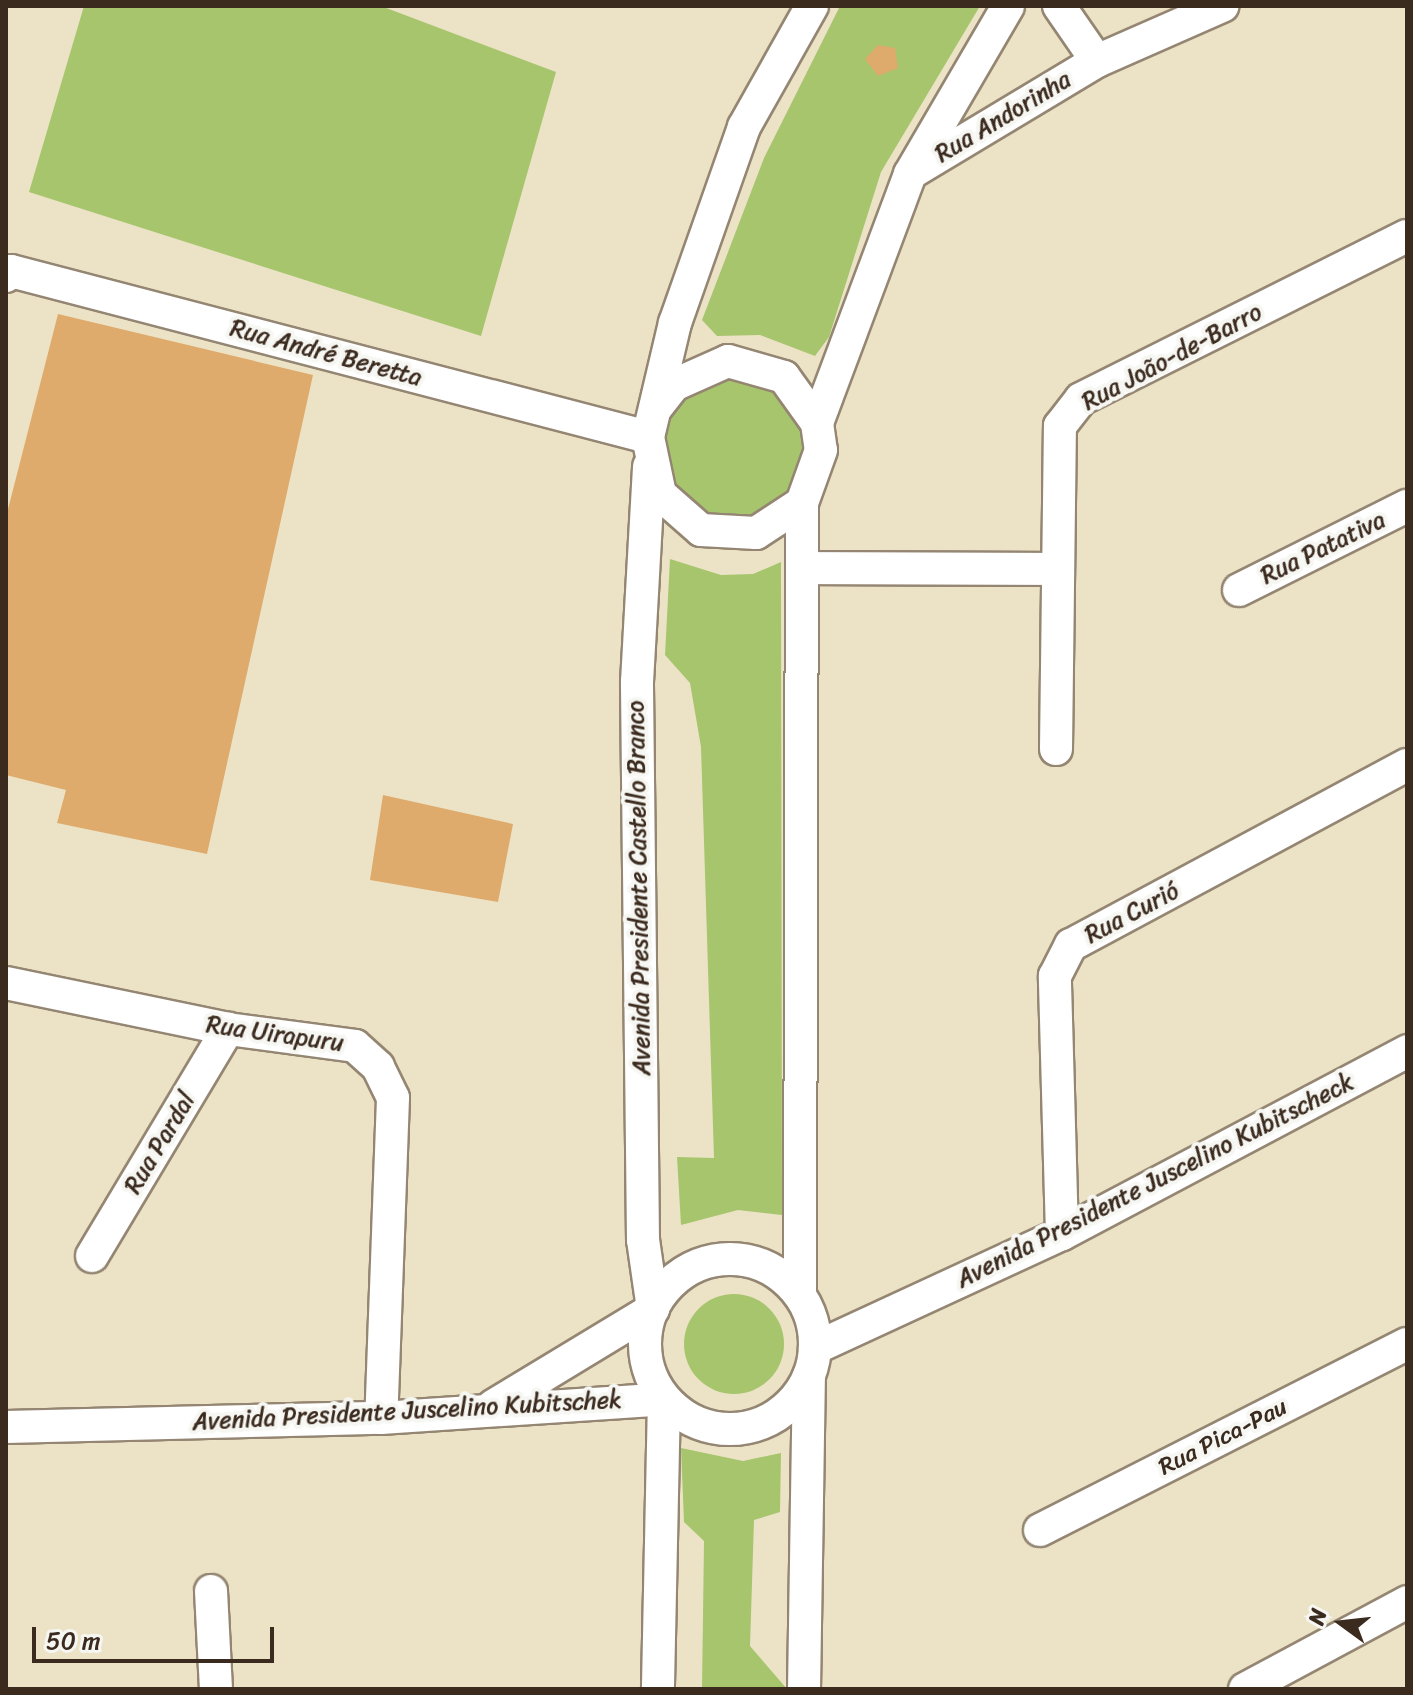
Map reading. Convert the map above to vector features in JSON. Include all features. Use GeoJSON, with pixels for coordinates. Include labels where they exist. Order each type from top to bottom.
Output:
{"type":"FeatureCollection","features":[{"type":"Feature","properties":{"kind":"street","name":"Avenida Presidente Castello Branco"},"geometry":{"type":"LineString","coordinates":[[653,1309],[643,1240],[637,697],[651,437],[675,323],[744,127],[812,6]]}},
{"type":"Feature","properties":{"kind":"street"},"geometry":{"type":"LineString","coordinates":[[804,1689],[812,1362],[800,1294],[802,503],[818,464],[817,423],[910,174],[1008,6]]}},
{"type":"Feature","properties":{"kind":"street","name":"Rua Andorinha"},"geometry":{"type":"LineString","coordinates":[[1059,6],[1097,61]]}},
{"type":"Feature","properties":{"kind":"street","name":"Rua Andorinha"},"geometry":{"type":"LineString","coordinates":[[910,174],[1097,61],[1222,6]]}},
{"type":"Feature","properties":{"kind":"street","name":"Rua João-de-Barro"},"geometry":{"type":"LineString","coordinates":[[1056,749],[1053,569],[1060,426],[1081,399],[1407,236]]}},
{"type":"Feature","properties":{"kind":"street","name":"Rua André Beretta"},"geometry":{"type":"LineString","coordinates":[[6,276],[26,275],[651,437]]}},
{"type":"Feature","properties":{"kind":"street"},"geometry":{"type":"LineString","coordinates":[[802,503],[756,533],[701,530],[660,494],[651,437],[699,368],[728,361],[784,377],[817,423]]}},
{"type":"Feature","properties":{"kind":"street","name":"Rua Patativa"},"geometry":{"type":"LineString","coordinates":[[1239,590],[1407,506]]}},
{"type":"Feature","properties":{"kind":"street"},"geometry":{"type":"LineString","coordinates":[[802,568],[1053,569]]}},
{"type":"Feature","properties":{"kind":"street","name":"Rua Curió"},"geometry":{"type":"LineString","coordinates":[[1062,1234],[1055,976],[1071,945],[1407,765]]}},
{"type":"Feature","properties":{"kind":"street","name":"Rua Uirapuru"},"geometry":{"type":"LineString","coordinates":[[6,983],[228,1029],[355,1046],[378,1067],[393,1098],[381,1418]]}},
{"type":"Feature","properties":{"kind":"street","name":"Rua Pardal"},"geometry":{"type":"LineString","coordinates":[[92,1256],[228,1029]]}},
{"type":"Feature","properties":{"kind":"street","name":"Avenida Presidente Juscelino Kubitscheck"},"geometry":{"type":"LineString","coordinates":[[812,1362],[1407,1051]]}},
{"type":"Feature","properties":{"kind":"street"},"geometry":{"type":"LineString","coordinates":[[493,1406],[653,1309],[680,1275],[730,1258],[780,1275],[800,1294]]}},
{"type":"Feature","properties":{"kind":"street"},"geometry":{"type":"LineString","coordinates":[[653,1309],[645,1346],[664,1399],[658,1689]]}},
{"type":"Feature","properties":{"kind":"street","name":"Rua Pica-Pau"},"geometry":{"type":"LineString","coordinates":[[1040,1530],[1407,1344]]}},
{"type":"Feature","properties":{"kind":"street"},"geometry":{"type":"LineString","coordinates":[[664,1399],[714,1428],[742,1429],[771,1419],[812,1362]]}},
{"type":"Feature","properties":{"kind":"street","name":"Avenida Presidente Juscelino Kubitschek"},"geometry":{"type":"LineString","coordinates":[[6,1427],[381,1418],[493,1406],[664,1399]]}},
{"type":"Feature","properties":{"kind":"street"},"geometry":{"type":"LineString","coordinates":[[211,1591],[216,1689]]}},
{"type":"Feature","properties":{"kind":"street"},"geometry":{"type":"LineString","coordinates":[[1245,1689],[1407,1602]]}},
{"type":"Feature","properties":{"kind":"green space"},"geometry":{"type":"Polygon","coordinates":[[[84,6],[381,6],[556,72],[481,336],[29,192],[84,6]]]}},
{"type":"Feature","properties":{"kind":"green space"},"geometry":{"type":"Polygon","coordinates":[[[840,6],[980,6],[881,172],[829,337],[815,356],[760,335],[717,336],[702,320],[764,158],[840,6]]]}},
{"type":"Feature","properties":{"kind":"green space"},"geometry":{"type":"Polygon","coordinates":[[[734,378],[761,384],[784,399],[799,422],[805,449],[799,476],[784,499],[761,514],[734,520],[707,514],[684,499],[669,476],[663,449],[669,422],[684,399],[707,384],[734,378]]]}},
{"type":"Feature","properties":{"kind":"green space"},"geometry":{"type":"Polygon","coordinates":[[[670,559],[721,575],[753,574],[781,562],[782,1215],[738,1210],[681,1225],[677,1157],[714,1158],[701,747],[690,683],[665,655],[670,559]]]}},
{"type":"Feature","properties":{"kind":"green space"},"geometry":{"type":"Polygon","coordinates":[[[734,1294],[753,1298],[769,1309],[780,1325],[784,1344],[780,1363],[769,1379],[753,1390],[734,1394],[715,1390],[699,1379],[688,1363],[684,1344],[688,1325],[699,1309],[715,1298],[734,1294]]]}},
{"type":"Feature","properties":{"kind":"green space"},"geometry":{"type":"Polygon","coordinates":[[[681,1448],[743,1461],[781,1453],[780,1512],[754,1520],[750,1646],[787,1689],[702,1689],[704,1541],[684,1522],[681,1448]]]}},
{"type":"Feature","properties":{"kind":"building"},"geometry":{"type":"Polygon","coordinates":[[[878,45],[895,48],[898,68],[878,76],[865,59],[878,45]]]}},
{"type":"Feature","properties":{"kind":"building"},"geometry":{"type":"Polygon","coordinates":[[[58,314],[313,375],[207,854],[57,823],[66,790],[6,775],[6,517],[58,314]]]}},
{"type":"Feature","properties":{"kind":"building"},"geometry":{"type":"Polygon","coordinates":[[[383,795],[513,824],[498,902],[370,880],[383,795]]]}}]}
